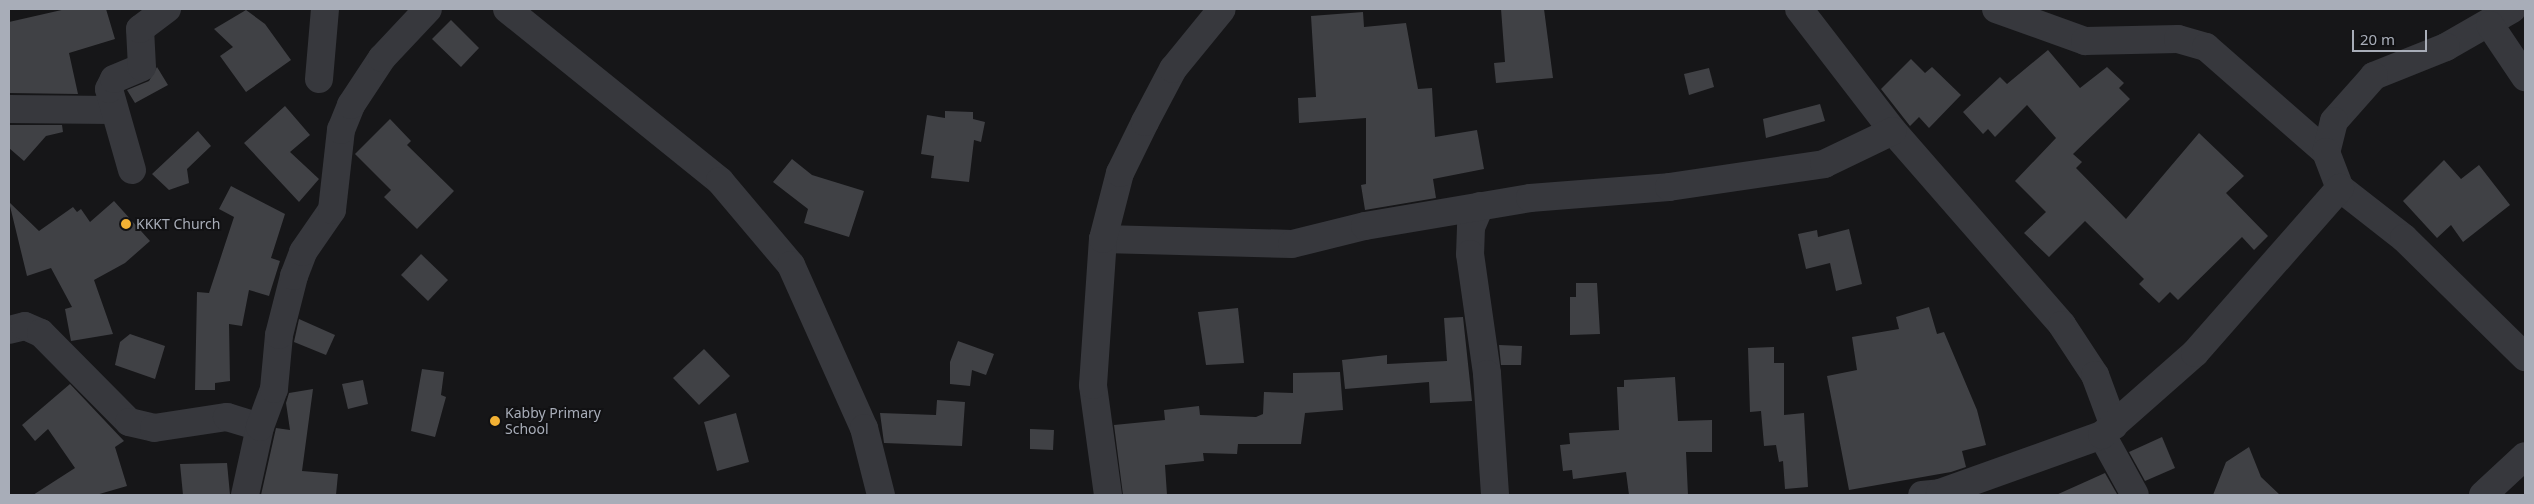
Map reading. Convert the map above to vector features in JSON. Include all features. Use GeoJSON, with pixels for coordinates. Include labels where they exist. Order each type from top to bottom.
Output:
{"type":"FeatureCollection","features":[{"type":"Feature","properties":{"kind":"street"},"geometry":{"type":"LineString","coordinates":[[132,170],[112,110],[109,89],[114,79],[142,67],[140,29],[167,9]]}},
{"type":"Feature","properties":{"kind":"street"},"geometry":{"type":"LineString","coordinates":[[245,495],[260,427],[274,389],[279,335],[294,276],[303,252],[332,210],[342,130],[351,105],[382,58],[428,9]]}},
{"type":"Feature","properties":{"kind":"street"},"geometry":{"type":"LineString","coordinates":[[506,9],[720,181],[791,265],[864,428],[881,495]]}},
{"type":"Feature","properties":{"kind":"street"},"geometry":{"type":"LineString","coordinates":[[1108,495],[1093,385],[1103,239],[1120,173],[1145,122],[1173,69],[1222,9]]}},
{"type":"Feature","properties":{"kind":"street"},"geometry":{"type":"LineString","coordinates":[[1798,9],[1893,131],[2062,325],[2095,374],[2108,430],[2135,495]]}},
{"type":"Feature","properties":{"kind":"street"},"geometry":{"type":"LineString","coordinates":[[1996,9],[2085,41],[2178,39],[2206,47],[2326,152],[2340,188],[2404,238],[2525,357]]}},
{"type":"Feature","properties":{"kind":"street"},"geometry":{"type":"LineString","coordinates":[[2326,152],[2334,121],[2374,76],[2490,25],[2512,9]]}},
{"type":"Feature","properties":{"kind":"street"},"geometry":{"type":"LineString","coordinates":[[318,78],[326,10]]}},
{"type":"Feature","properties":{"kind":"street"},"geometry":{"type":"LineString","coordinates":[[2490,25],[2525,77]]}},
{"type":"Feature","properties":{"kind":"street"},"geometry":{"type":"LineString","coordinates":[[9,109],[112,110]]}},
{"type":"Feature","properties":{"kind":"street"},"geometry":{"type":"LineString","coordinates":[[1103,239],[1292,244],[1480,206],[1669,187],[1824,164],[1893,131]]}},
{"type":"Feature","properties":{"kind":"street"},"geometry":{"type":"LineString","coordinates":[[1922,495],[1940,493],[2108,430],[2195,352],[2340,188]]}},
{"type":"Feature","properties":{"kind":"street"},"geometry":{"type":"LineString","coordinates":[[1480,206],[1471,227],[1470,254],[1487,374],[1495,495]]}},
{"type":"Feature","properties":{"kind":"street"},"geometry":{"type":"LineString","coordinates":[[9,330],[25,326],[41,333],[129,422],[154,428],[227,417],[260,427]]}},
{"type":"Feature","properties":{"kind":"street"},"geometry":{"type":"LineString","coordinates":[[2483,495],[2525,456]]}},
{"type":"Feature","properties":{"kind":"building"},"geometry":{"type":"Polygon","coordinates":[[[66,9],[106,9],[115,39],[69,53],[78,94],[9,93],[9,22],[66,9]]]}},
{"type":"Feature","properties":{"kind":"building"},"geometry":{"type":"Polygon","coordinates":[[[1501,9],[1544,9],[1553,78],[1496,83],[1494,63],[1505,62],[1501,9]]]}},
{"type":"Feature","properties":{"kind":"building"},"geometry":{"type":"Polygon","coordinates":[[[246,10],[265,24],[291,60],[246,92],[220,56],[233,47],[214,29],[246,10]]]}},
{"type":"Feature","properties":{"kind":"building"},"geometry":{"type":"Polygon","coordinates":[[[1363,12],[1364,27],[1406,23],[1418,89],[1432,88],[1435,137],[1477,130],[1484,169],[1433,179],[1436,198],[1365,210],[1361,185],[1366,184],[1366,118],[1299,123],[1298,98],[1316,97],[1311,16],[1363,12]]]}},
{"type":"Feature","properties":{"kind":"building"},"geometry":{"type":"Polygon","coordinates":[[[451,20],[479,48],[461,67],[432,39],[451,20]]]}},
{"type":"Feature","properties":{"kind":"building"},"geometry":{"type":"Polygon","coordinates":[[[2048,50],[2080,88],[2107,67],[2124,83],[2119,88],[2130,99],[2073,154],[2082,162],[2076,168],[2126,219],[2199,133],[2244,176],[2226,193],[2268,236],[2254,250],[2242,237],[2178,300],[2170,292],[2159,303],[2139,284],[2144,279],[2085,221],[2049,257],[2024,233],[2046,212],[2015,181],[2056,138],[2027,105],[1995,137],[1988,129],[1983,134],[1963,112],[2000,77],[2007,84],[2048,50]]]}},
{"type":"Feature","properties":{"kind":"building"},"geometry":{"type":"Polygon","coordinates":[[[1911,59],[1925,73],[1932,67],[1961,95],[1929,128],[1919,117],[1910,126],[1881,89],[1911,59]]]}},
{"type":"Feature","properties":{"kind":"building"},"geometry":{"type":"Polygon","coordinates":[[[157,67],[168,85],[135,103],[127,90],[149,81],[157,67]]]}},
{"type":"Feature","properties":{"kind":"building"},"geometry":{"type":"Polygon","coordinates":[[[1709,68],[1714,87],[1689,95],[1684,74],[1709,68]]]}},
{"type":"Feature","properties":{"kind":"building"},"geometry":{"type":"Polygon","coordinates":[[[1820,104],[1825,121],[1766,138],[1763,119],[1820,104]]]}},
{"type":"Feature","properties":{"kind":"building"},"geometry":{"type":"Polygon","coordinates":[[[285,106],[310,135],[290,152],[319,179],[299,202],[244,143],[285,106]]]}},
{"type":"Feature","properties":{"kind":"building"},"geometry":{"type":"Polygon","coordinates":[[[945,111],[973,112],[973,119],[985,122],[981,142],[974,140],[969,182],[931,178],[934,156],[921,154],[927,115],[945,118],[945,111]]]}},
{"type":"Feature","properties":{"kind":"building"},"geometry":{"type":"Polygon","coordinates":[[[390,119],[411,141],[407,145],[454,191],[417,229],[384,197],[391,190],[355,154],[390,119]]]}},
{"type":"Feature","properties":{"kind":"building"},"geometry":{"type":"Polygon","coordinates":[[[9,125],[62,125],[63,132],[46,136],[24,161],[9,148],[9,125]]]}},
{"type":"Feature","properties":{"kind":"building"},"geometry":{"type":"Polygon","coordinates":[[[198,131],[211,146],[187,169],[189,183],[169,190],[152,174],[198,131]]]}},
{"type":"Feature","properties":{"kind":"building"},"geometry":{"type":"Polygon","coordinates":[[[792,159],[812,175],[864,191],[849,237],[804,223],[808,209],[773,182],[792,159]]]}},
{"type":"Feature","properties":{"kind":"building"},"geometry":{"type":"Polygon","coordinates":[[[2444,160],[2461,179],[2479,165],[2510,205],[2463,242],[2451,225],[2437,238],[2403,201],[2444,160]]]}},
{"type":"Feature","properties":{"kind":"building"},"geometry":{"type":"Polygon","coordinates":[[[231,186],[285,214],[271,258],[280,261],[269,296],[249,290],[242,326],[229,324],[230,381],[215,383],[215,390],[195,390],[197,292],[209,293],[234,217],[219,209],[231,186]]]}},
{"type":"Feature","properties":{"kind":"building"},"geometry":{"type":"Polygon","coordinates":[[[114,201],[150,241],[125,263],[94,280],[113,334],[71,341],[65,309],[72,307],[51,268],[27,276],[9,202],[39,231],[73,207],[77,212],[81,209],[90,222],[114,201]]]}},
{"type":"Feature","properties":{"kind":"building"},"geometry":{"type":"Polygon","coordinates":[[[1849,229],[1862,284],[1836,291],[1830,263],[1806,269],[1798,234],[1817,230],[1818,237],[1849,229]]]}},
{"type":"Feature","properties":{"kind":"building"},"geometry":{"type":"Polygon","coordinates":[[[421,254],[448,280],[428,301],[401,275],[421,254]]]}},
{"type":"Feature","properties":{"kind":"building"},"geometry":{"type":"Polygon","coordinates":[[[1576,283],[1597,283],[1600,334],[1570,335],[1570,297],[1576,297],[1576,283]]]}},
{"type":"Feature","properties":{"kind":"building"},"geometry":{"type":"Polygon","coordinates":[[[1929,307],[1937,334],[1944,332],[1977,410],[1986,445],[1962,451],[1966,467],[1951,472],[1849,490],[1827,376],[1857,370],[1852,337],[1899,329],[1896,317],[1929,307]]]}},
{"type":"Feature","properties":{"kind":"building"},"geometry":{"type":"Polygon","coordinates":[[[1238,308],[1244,363],[1206,365],[1198,312],[1238,308]]]}},
{"type":"Feature","properties":{"kind":"building"},"geometry":{"type":"Polygon","coordinates":[[[1463,317],[1472,401],[1430,403],[1429,382],[1345,389],[1342,360],[1387,355],[1387,364],[1447,361],[1444,318],[1463,317]]]}},
{"type":"Feature","properties":{"kind":"building"},"geometry":{"type":"Polygon","coordinates":[[[299,319],[335,335],[326,355],[294,342],[299,319]]]}},
{"type":"Feature","properties":{"kind":"building"},"geometry":{"type":"Polygon","coordinates":[[[130,334],[165,346],[155,379],[115,365],[120,342],[130,334]]]}},
{"type":"Feature","properties":{"kind":"building"},"geometry":{"type":"Polygon","coordinates":[[[958,341],[994,354],[986,375],[972,370],[970,386],[950,384],[950,362],[958,341]]]}},
{"type":"Feature","properties":{"kind":"building"},"geometry":{"type":"Polygon","coordinates":[[[1499,345],[1522,346],[1521,365],[1501,365],[1499,345]]]}},
{"type":"Feature","properties":{"kind":"building"},"geometry":{"type":"Polygon","coordinates":[[[1774,347],[1774,363],[1784,363],[1784,415],[1804,413],[1808,487],[1785,489],[1783,461],[1779,462],[1776,445],[1764,446],[1761,411],[1750,412],[1748,348],[1774,347]]]}},
{"type":"Feature","properties":{"kind":"building"},"geometry":{"type":"Polygon","coordinates":[[[704,349],[730,376],[699,405],[673,378],[704,349]]]}},
{"type":"Feature","properties":{"kind":"building"},"geometry":{"type":"Polygon","coordinates":[[[422,369],[444,372],[441,395],[446,397],[435,437],[411,431],[422,369]]]}},
{"type":"Feature","properties":{"kind":"building"},"geometry":{"type":"Polygon","coordinates":[[[1340,372],[1343,410],[1305,413],[1301,444],[1238,444],[1237,454],[1203,453],[1204,461],[1165,465],[1167,495],[1123,495],[1114,425],[1165,420],[1164,410],[1199,406],[1200,415],[1256,417],[1263,414],[1264,392],[1293,393],[1293,373],[1340,372]]]}},
{"type":"Feature","properties":{"kind":"building"},"geometry":{"type":"Polygon","coordinates":[[[1675,377],[1678,421],[1712,420],[1712,452],[1686,452],[1688,495],[1629,495],[1626,472],[1573,479],[1572,470],[1563,471],[1560,445],[1570,444],[1569,433],[1619,430],[1617,387],[1624,387],[1624,380],[1675,377]]]}},
{"type":"Feature","properties":{"kind":"building"},"geometry":{"type":"Polygon","coordinates":[[[363,380],[368,404],[348,409],[342,384],[363,380]]]}},
{"type":"Feature","properties":{"kind":"building"},"geometry":{"type":"Polygon","coordinates":[[[70,384],[124,441],[115,447],[127,486],[96,495],[33,495],[75,468],[48,429],[35,441],[22,425],[70,384]]]}},
{"type":"Feature","properties":{"kind":"building"},"geometry":{"type":"Polygon","coordinates":[[[313,389],[302,471],[338,474],[336,495],[261,495],[276,428],[290,430],[286,403],[289,393],[313,389]]]}},
{"type":"Feature","properties":{"kind":"building"},"geometry":{"type":"Polygon","coordinates":[[[937,400],[965,402],[962,446],[884,443],[880,413],[936,415],[937,400]]]}},
{"type":"Feature","properties":{"kind":"building"},"geometry":{"type":"Polygon","coordinates":[[[736,413],[749,462],[717,471],[704,422],[736,413]]]}},
{"type":"Feature","properties":{"kind":"building"},"geometry":{"type":"Polygon","coordinates":[[[1030,429],[1054,430],[1053,450],[1030,449],[1030,429]]]}},
{"type":"Feature","properties":{"kind":"building"},"geometry":{"type":"Polygon","coordinates":[[[2162,437],[2175,468],[2145,481],[2129,452],[2162,437]]]}},
{"type":"Feature","properties":{"kind":"building"},"geometry":{"type":"Polygon","coordinates":[[[2249,447],[2261,477],[2280,495],[2213,495],[2226,462],[2249,447]]]}},
{"type":"Feature","properties":{"kind":"building"},"geometry":{"type":"Polygon","coordinates":[[[227,463],[230,495],[183,495],[180,464],[227,463]]]}},
{"type":"Feature","properties":{"kind":"building"},"geometry":{"type":"Polygon","coordinates":[[[2105,473],[2117,494],[2056,495],[2105,473]]]}},
{"type":"Feature","properties":{"kind":"place","name":"KKKT Church"},"geometry":{"type":"Point","coordinates":[126,224]}},
{"type":"Feature","properties":{"kind":"place","name":"Kabby Primary School"},"geometry":{"type":"Point","coordinates":[495,421]}}]}
